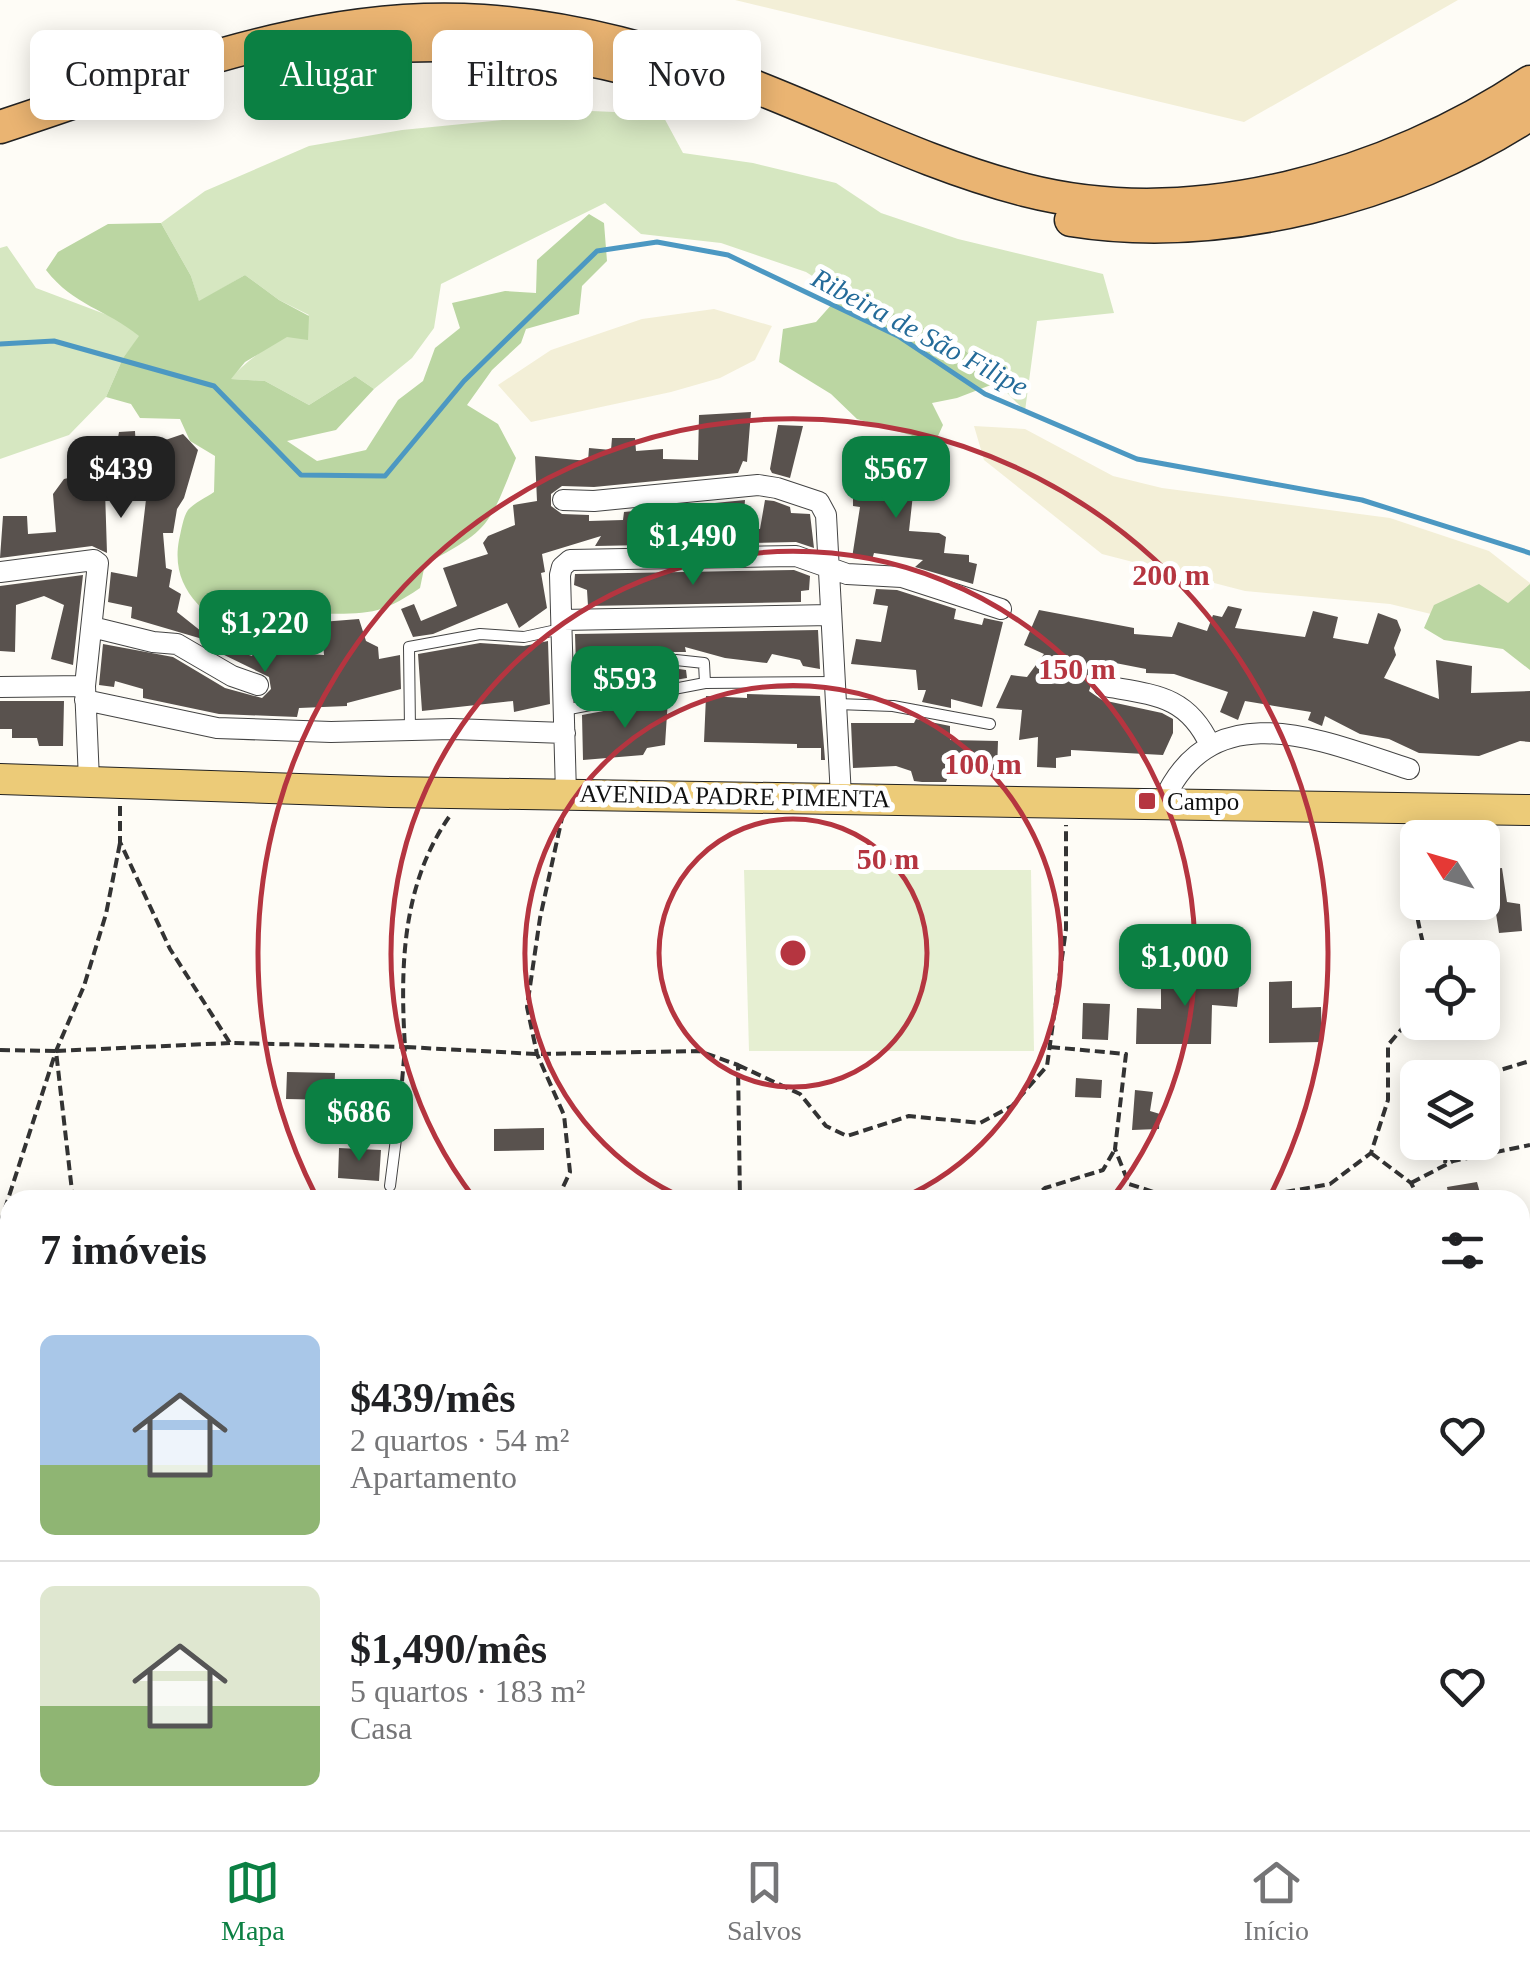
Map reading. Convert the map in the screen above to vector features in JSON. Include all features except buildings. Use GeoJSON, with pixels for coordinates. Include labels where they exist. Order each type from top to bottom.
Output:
{"type":"FeatureCollection","features":[{"type":"Feature","properties":{"kind":"highway"},"geometry":{"type":"LineString","coordinates":[[0,127],[250,47],[365,25],[481,21],[576,33],[670,56],[919,154],[1026,190],[1103,203],[1178,205],[1255,194],[1363,164],[1468,118],[1530,82]]}},
{"type":"Feature","properties":{"kind":"highway"},"geometry":{"type":"LineString","coordinates":[[0,150],[211,80],[305,57],[379,46],[495,44],[570,54],[678,82],[929,181],[1004,206],[1080,222],[1154,228],[1233,222],[1348,196],[1458,154],[1530,114]]}},
{"type":"Feature","properties":{"kind":"main road","name":"AVENIDA PADRE PIMENTA"},"geometry":{"type":"LineString","coordinates":[[0,778],[466,792],[1530,810]]}},
{"type":"Feature","properties":{"kind":"street"},"geometry":{"type":"LineString","coordinates":[[563,500],[594,501],[758,485],[819,502],[824,508],[841,797]]}},
{"type":"Feature","properties":{"kind":"street"},"geometry":{"type":"LineString","coordinates":[[566,794],[562,567],[576,558],[796,556],[847,574],[902,576],[1001,609]]}},
{"type":"Feature","properties":{"kind":"street"},"geometry":{"type":"LineString","coordinates":[[0,572],[94,560],[100,567],[85,693],[89,780]]}},
{"type":"Feature","properties":{"kind":"street"},"geometry":{"type":"LineString","coordinates":[[562,624],[831,615]]}},
{"type":"Feature","properties":{"kind":"street"},"geometry":{"type":"LineString","coordinates":[[92,628],[177,644],[232,676],[258,685]]}},
{"type":"Feature","properties":{"kind":"street"},"geometry":{"type":"LineString","coordinates":[[1104,686],[1155,696],[1181,706],[1200,722],[1210,745]]}},
{"type":"Feature","properties":{"kind":"street"},"geometry":{"type":"LineString","coordinates":[[0,687],[85,693],[217,728],[564,733]]}},
{"type":"Feature","properties":{"kind":"street"},"geometry":{"type":"LineString","coordinates":[[1163,802],[1173,778],[1188,760],[1210,745],[1277,731],[1316,739],[1409,769]]}},
{"type":"Feature","properties":{"kind":"lane"},"geometry":{"type":"LineString","coordinates":[[410,730],[409,647],[480,634],[524,637],[562,624]]}},
{"type":"Feature","properties":{"kind":"lane"},"geometry":{"type":"LineString","coordinates":[[676,660],[704,663],[705,683]]}},
{"type":"Feature","properties":{"kind":"lane"},"geometry":{"type":"LineString","coordinates":[[564,710],[705,683],[835,693],[990,724]]}},
{"type":"Feature","properties":{"kind":"lane"},"geometry":{"type":"LineString","coordinates":[[390,1186],[397,1131]]}},
{"type":"Feature","properties":{"kind":"path"},"geometry":{"type":"LineString","coordinates":[[11,1190],[106,914],[120,842],[120,781]]}},
{"type":"Feature","properties":{"kind":"path"},"geometry":{"type":"LineString","coordinates":[[397,1131],[405,1047],[402,956],[414,894],[433,841],[466,792]]}},
{"type":"Feature","properties":{"kind":"path"},"geometry":{"type":"LineString","coordinates":[[562,1190],[570,1172],[564,1115],[536,1054],[526,1007],[566,794]]}},
{"type":"Feature","properties":{"kind":"path"},"geometry":{"type":"LineString","coordinates":[[0,1050],[230,1043],[536,1054],[699,1050],[800,1094],[826,1126],[848,1136],[909,1116],[980,1122],[1012,1106],[1047,1066],[1066,929],[1066,800]]}},
{"type":"Feature","properties":{"kind":"path"},"geometry":{"type":"LineString","coordinates":[[1417,807],[1411,883],[1422,940]]}},
{"type":"Feature","properties":{"kind":"path"},"geometry":{"type":"LineString","coordinates":[[120,842],[170,949],[230,1043]]}},
{"type":"Feature","properties":{"kind":"path"},"geometry":{"type":"LineString","coordinates":[[1298,1190],[1330,1184],[1371,1153],[1388,1100],[1388,1045],[1400,1031]]}},
{"type":"Feature","properties":{"kind":"path"},"geometry":{"type":"LineString","coordinates":[[1043,1190],[1103,1170],[1115,1149],[1126,1054],[1050,1047]]}},
{"type":"Feature","properties":{"kind":"path"},"geometry":{"type":"LineString","coordinates":[[56,1050],[72,1190]]}},
{"type":"Feature","properties":{"kind":"path"},"geometry":{"type":"LineString","coordinates":[[1500,1070],[1530,1061]]}},
{"type":"Feature","properties":{"kind":"path"},"geometry":{"type":"LineString","coordinates":[[738,1064],[740,1190]]}},
{"type":"Feature","properties":{"kind":"path"},"geometry":{"type":"LineString","coordinates":[[1411,1184],[1454,1161],[1530,1146]]}},
{"type":"Feature","properties":{"kind":"path"},"geometry":{"type":"LineString","coordinates":[[1115,1149],[1129,1184],[1147,1190]]}},
{"type":"Feature","properties":{"kind":"path"},"geometry":{"type":"LineString","coordinates":[[1371,1153],[1414,1190]]}},
{"type":"Feature","properties":{"kind":"path"},"geometry":{"type":"LineString","coordinates":[[1445,1166],[1446,1160]]}},
{"type":"Feature","properties":{"kind":"shaded area"},"geometry":{"type":"Polygon","coordinates":[[[735,0],[1458,0],[1244,122],[735,0]]]}},
{"type":"Feature","properties":{"kind":"shaded area"},"geometry":{"type":"Polygon","coordinates":[[[714,309],[772,326],[755,360],[720,378],[531,422],[498,385],[551,350],[642,319],[714,309]]]}},
{"type":"Feature","properties":{"kind":"shaded area"},"geometry":{"type":"Polygon","coordinates":[[[974,426],[1025,429],[1113,476],[1162,488],[1390,518],[1489,551],[1530,583],[1530,620],[1513,634],[1390,604],[1245,591],[1102,554],[984,460],[974,426]]]}},
{"type":"Feature","properties":{"kind":"green space"},"geometry":{"type":"Polygon","coordinates":[[[593,111],[613,112],[613,120],[665,120],[683,153],[753,163],[836,183],[881,213],[958,239],[1103,274],[1114,313],[1037,321],[1025,411],[967,352],[902,316],[841,294],[806,272],[721,243],[641,234],[605,203],[441,284],[434,328],[412,358],[374,389],[355,376],[309,405],[265,381],[230,379],[309,315],[279,300],[245,275],[199,302],[191,276],[161,223],[205,191],[309,146],[402,130],[501,120],[593,120],[593,111]]]}},
{"type":"Feature","properties":{"kind":"green space"},"geometry":{"type":"Polygon","coordinates":[[[589,214],[604,223],[607,261],[582,286],[579,314],[526,329],[521,343],[492,370],[467,405],[498,424],[516,458],[485,524],[463,543],[425,564],[420,588],[373,611],[320,614],[308,638],[262,632],[243,635],[203,609],[185,586],[180,572],[179,540],[186,513],[214,492],[215,456],[190,441],[180,419],[140,418],[131,404],[106,397],[123,358],[139,336],[57,282],[46,270],[58,252],[108,224],[161,223],[191,276],[199,301],[245,275],[309,316],[308,340],[287,337],[245,362],[231,379],[265,381],[309,405],[355,376],[374,389],[336,430],[287,441],[317,461],[366,450],[398,400],[423,381],[435,348],[460,328],[452,303],[505,291],[536,293],[537,260],[589,214]]]}},
{"type":"Feature","properties":{"kind":"green space"},"geometry":{"type":"Polygon","coordinates":[[[7,246],[36,288],[118,319],[140,336],[123,358],[106,397],[69,435],[0,459],[0,248],[7,246]]]}},
{"type":"Feature","properties":{"kind":"green space"},"geometry":{"type":"Polygon","coordinates":[[[841,294],[902,316],[967,352],[996,383],[932,403],[943,425],[934,445],[857,419],[831,394],[779,362],[783,329],[816,322],[841,294]]]}},
{"type":"Feature","properties":{"kind":"green space"},"geometry":{"type":"Polygon","coordinates":[[[1479,584],[1508,603],[1530,584],[1530,670],[1503,649],[1444,640],[1424,628],[1434,605],[1479,584]]]}},
{"type":"Feature","properties":{"kind":"green space"},"geometry":{"type":"Polygon","coordinates":[[[744,870],[1031,870],[1034,1051],[749,1051],[744,870]]]}},
{"type":"Feature","properties":{"kind":"waterway","name":"Ribeira de São Filipe"},"geometry":{"type":"LineString","coordinates":[[0,344],[54,341],[214,386],[301,475],[385,476],[464,381],[597,251],[657,242],[728,255],[898,336],[985,394],[1137,459],[1362,500],[1530,553]]}},
{"type":"Feature","properties":{"kind":"place","name":"Campo"},"geometry":{"type":"Point","coordinates":[1147,801]}}]}
